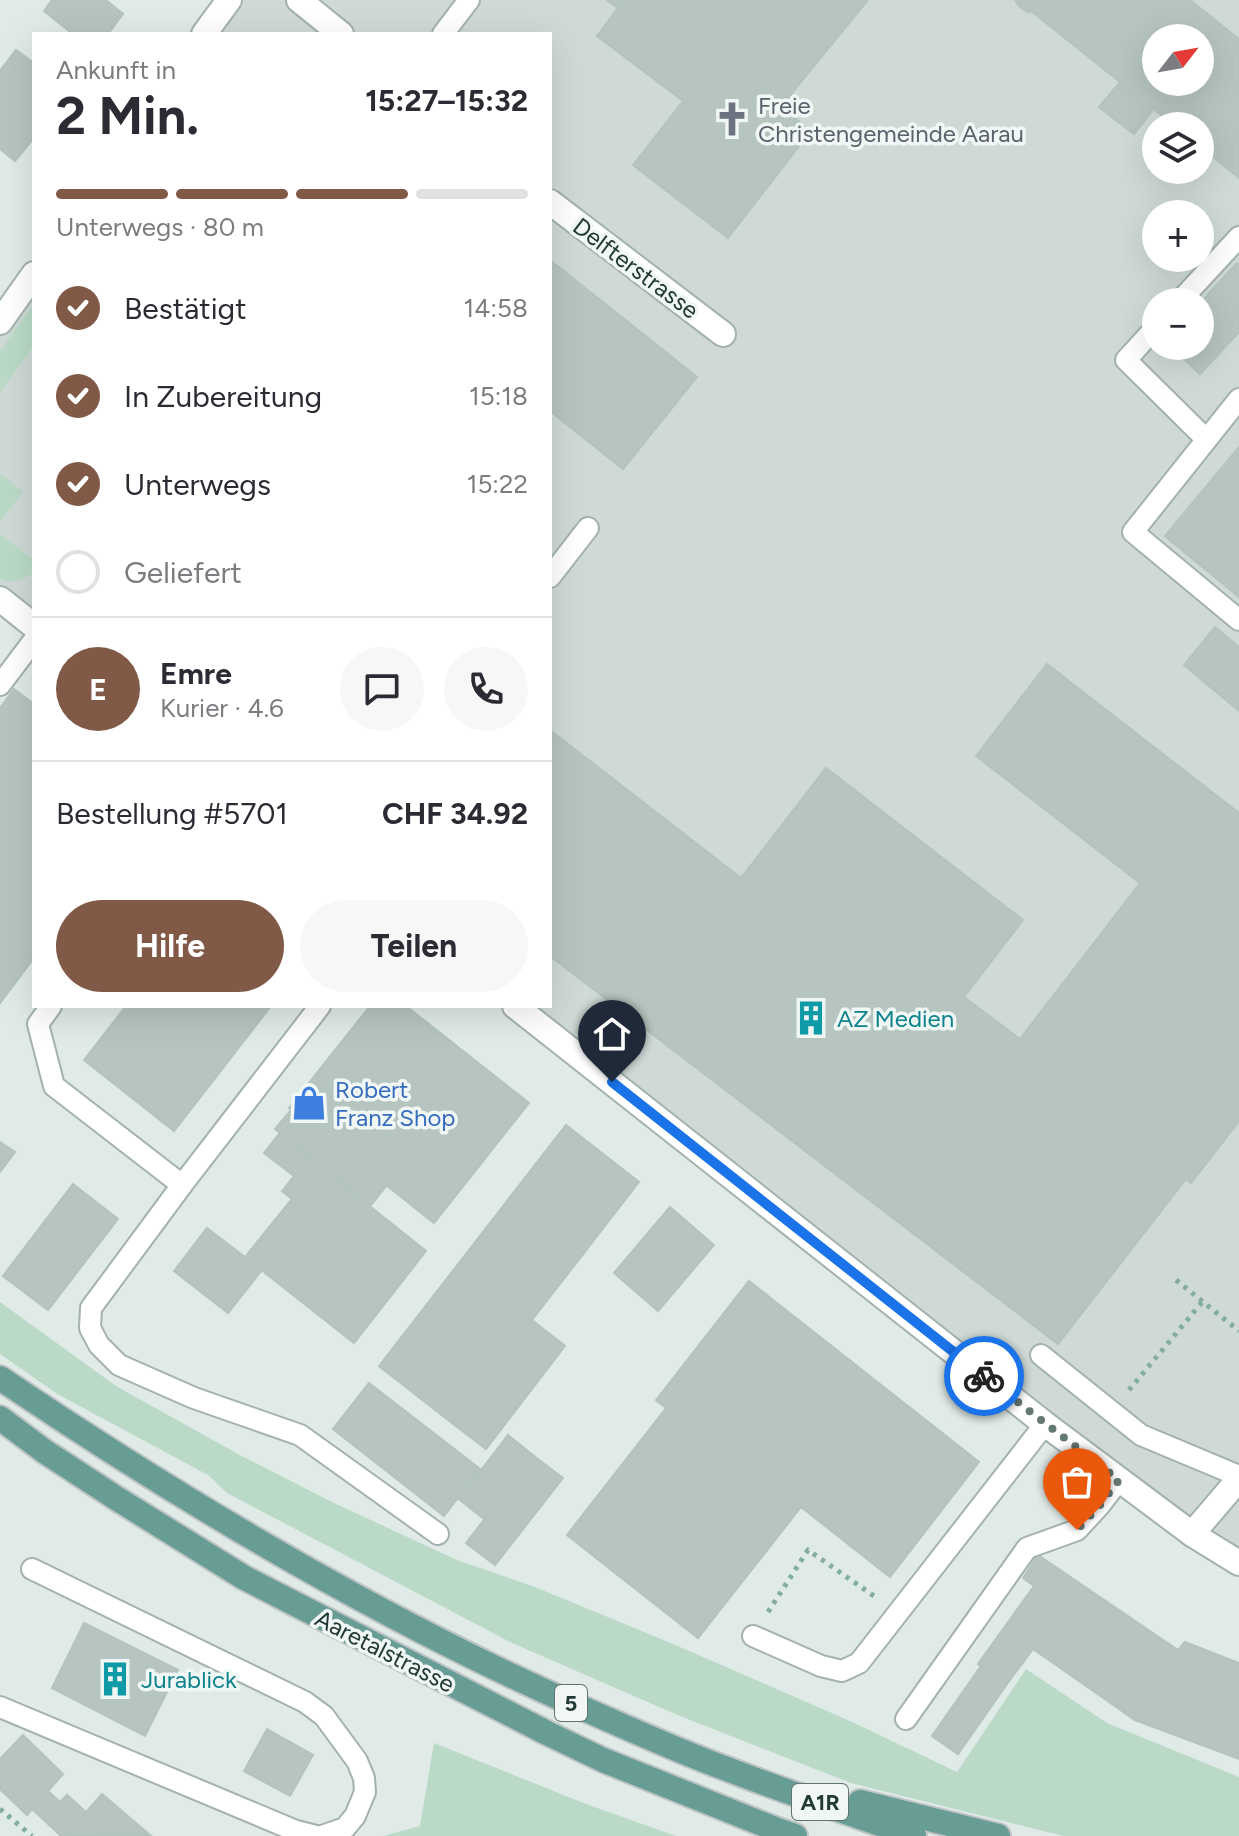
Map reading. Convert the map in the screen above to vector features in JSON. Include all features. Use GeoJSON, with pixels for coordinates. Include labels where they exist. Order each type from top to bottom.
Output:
{"type":"FeatureCollection","features":[{"type":"Feature","properties":{"kind":"main road","name":"Aaretalstrasse"},"geometry":{"type":"LineString","coordinates":[[0,1378],[64,1422],[259,1542],[420,1630],[582,1708],[725,1769],[914,1836]]}},
{"type":"Feature","properties":{"kind":"main road","name":"Aaretalstrasse"},"geometry":{"type":"LineString","coordinates":[[0,1418],[44,1451],[243,1577],[603,1760],[786,1834]]}},
{"type":"Feature","properties":{"kind":"main road","name":"Aaretalstrasse"},"geometry":{"type":"LineString","coordinates":[[725,1769],[998,1836]]}},
{"type":"Feature","properties":{"kind":"street"},"geometry":{"type":"LineString","coordinates":[[205,32],[229,0]]}},
{"type":"Feature","properties":{"kind":"street"},"geometry":{"type":"LineString","coordinates":[[299,0],[339,32]]}},
{"type":"Feature","properties":{"kind":"street","name":"Delfterstrasse"},"geometry":{"type":"LineString","coordinates":[[552,204],[723,334]]}},
{"type":"Feature","properties":{"kind":"street"},"geometry":{"type":"LineString","coordinates":[[0,322],[32,277]]}},
{"type":"Feature","properties":{"kind":"street"},"geometry":{"type":"LineString","coordinates":[[0,599],[32,625]]}},
{"type":"Feature","properties":{"kind":"street"},"geometry":{"type":"LineString","coordinates":[[518,1008],[1045,1424],[1192,1534],[1239,1563]]}},
{"type":"Feature","properties":{"kind":"street"},"geometry":{"type":"LineString","coordinates":[[1192,1534],[1239,1478]]}},
{"type":"Feature","properties":{"kind":"lane"},"geometry":{"type":"LineString","coordinates":[[445,32],[469,0]]}},
{"type":"Feature","properties":{"kind":"lane"},"geometry":{"type":"LineString","coordinates":[[1192,288],[1239,237]]}},
{"type":"Feature","properties":{"kind":"lane"},"geometry":{"type":"LineString","coordinates":[[1142,342],[1126,360],[1206,439]]}},
{"type":"Feature","properties":{"kind":"lane"},"geometry":{"type":"LineString","coordinates":[[1239,399],[1133,532],[1239,620]]}},
{"type":"Feature","properties":{"kind":"lane"},"geometry":{"type":"LineString","coordinates":[[552,574],[588,528]]}},
{"type":"Feature","properties":{"kind":"lane"},"geometry":{"type":"LineString","coordinates":[[0,685],[32,628]]}},
{"type":"Feature","properties":{"kind":"lane"},"geometry":{"type":"LineString","coordinates":[[50,1008],[38,1024],[54,1086],[182,1185]]}},
{"type":"Feature","properties":{"kind":"lane"},"geometry":{"type":"LineString","coordinates":[[318,1008],[91,1308],[90,1328],[99,1345],[119,1365],[194,1398],[300,1435],[438,1534]]}},
{"type":"Feature","properties":{"kind":"lane"},"geometry":{"type":"LineString","coordinates":[[1041,1355],[1141,1435],[1239,1478]]}},
{"type":"Feature","properties":{"kind":"lane"},"geometry":{"type":"LineString","coordinates":[[753,1636],[821,1666],[842,1671],[859,1663],[1045,1424]]}},
{"type":"Feature","properties":{"kind":"lane"},"geometry":{"type":"LineString","coordinates":[[906,1719],[1027,1548],[1077,1530],[1119,1480]]}},
{"type":"Feature","properties":{"kind":"lane"},"geometry":{"type":"LineString","coordinates":[[0,1707],[296,1831],[319,1836],[345,1828],[355,1816],[365,1792],[364,1778],[357,1761],[324,1716],[305,1702],[32,1569]]}},
{"type":"Feature","properties":{"kind":"path"},"geometry":{"type":"LineString","coordinates":[[1176,1280],[1239,1331]]}},
{"type":"Feature","properties":{"kind":"path"},"geometry":{"type":"LineString","coordinates":[[1141,1435],[1124,1396],[1203,1301]]}},
{"type":"Feature","properties":{"kind":"path"},"geometry":{"type":"LineString","coordinates":[[753,1636],[808,1550],[898,1612]]}},
{"type":"Feature","properties":{"kind":"path"},"geometry":{"type":"LineString","coordinates":[[0,1809],[32,1836]]}},
{"type":"Feature","properties":{"kind":"shaded area"},"geometry":{"type":"Polygon","coordinates":[[[229,0],[1239,0],[1239,1565],[518,1008],[552,1008],[552,32],[206,32],[229,0]]]}},
{"type":"Feature","properties":{"kind":"shaded area"},"geometry":{"type":"Polygon","coordinates":[[[32,277],[32,624],[0,599],[0,322],[32,277]]]}},
{"type":"Feature","properties":{"kind":"green space"},"geometry":{"type":"Polygon","coordinates":[[[32,307],[32,348],[0,393],[0,351],[32,307]]]}},
{"type":"Feature","properties":{"kind":"green space"},"geometry":{"type":"Polygon","coordinates":[[[0,473],[23,492],[0,521],[0,473]]]}},
{"type":"Feature","properties":{"kind":"green space"},"geometry":{"type":"Polygon","coordinates":[[[0,534],[32,559],[32,574],[13,581],[0,578],[0,534]]]}},
{"type":"Feature","properties":{"kind":"green space"},"geometry":{"type":"Polygon","coordinates":[[[0,1302],[116,1386],[334,1503],[457,1560],[535,1587],[673,1644],[850,1721],[957,1772],[1026,1669],[1107,1723],[1239,1777],[1239,1836],[1063,1836],[851,1783],[680,1716],[512,1643],[227,1493],[208,1475],[59,1395],[0,1354],[0,1302]]]}},
{"type":"Feature","properties":{"kind":"green space"},"geometry":{"type":"Polygon","coordinates":[[[434,1743],[586,1804],[676,1836],[383,1836],[420,1826],[434,1743]]]}},
{"type":"Feature","properties":{"kind":"building"},"geometry":{"type":"Polygon","coordinates":[[[52,0],[106,0],[123,14],[110,32],[70,32],[44,11],[52,0]]]}},
{"type":"Feature","properties":{"kind":"building"},"geometry":{"type":"Polygon","coordinates":[[[607,0],[624,0],[618,8],[607,0]]]}},
{"type":"Feature","properties":{"kind":"building","name":"Freie Christengemeinde Aarau"},"geometry":{"type":"Polygon","coordinates":[[[624,0],[868,0],[782,105],[810,132],[728,238],[633,165],[683,101],[597,36],[624,0]]]}},
{"type":"Feature","properties":{"kind":"building"},"geometry":{"type":"Polygon","coordinates":[[[1015,0],[1190,0],[1239,39],[1239,178],[1214,157],[1214,112],[1158,112],[1154,109],[1142,112],[1142,124],[1134,134],[1099,107],[1120,82],[1031,11],[1029,13],[1015,0]]]}},
{"type":"Feature","properties":{"kind":"building"},"geometry":{"type":"Polygon","coordinates":[[[16,50],[32,62],[32,140],[15,161],[0,149],[0,71],[16,50]]]}},
{"type":"Feature","properties":{"kind":"building"},"geometry":{"type":"Polygon","coordinates":[[[552,262],[697,377],[623,469],[552,413],[552,262]]]}},
{"type":"Feature","properties":{"kind":"building"},"geometry":{"type":"Polygon","coordinates":[[[1237,263],[1239,265],[1239,332],[1214,359],[1214,288],[1237,263]]]}},
{"type":"Feature","properties":{"kind":"building"},"geometry":{"type":"Polygon","coordinates":[[[1185,360],[1213,360],[1200,374],[1185,360]]]}},
{"type":"Feature","properties":{"kind":"building"},"geometry":{"type":"Polygon","coordinates":[[[1239,447],[1239,597],[1165,536],[1239,447]]]}},
{"type":"Feature","properties":{"kind":"building"},"geometry":{"type":"Polygon","coordinates":[[[1215,627],[1239,647],[1239,711],[1184,665],[1215,627]]]}},
{"type":"Feature","properties":{"kind":"building","name":"AZ Medien"},"geometry":{"type":"Polygon","coordinates":[[[1047,664],[1239,813],[1239,1121],[1191,1183],[1186,1179],[1058,1344],[552,958],[552,732],[741,878],[826,768],[1023,920],[964,997],[1020,1039],[1140,883],[976,756],[1047,664]]]}},
{"type":"Feature","properties":{"kind":"building"},"geometry":{"type":"Polygon","coordinates":[[[14,689],[32,702],[32,961],[0,1003],[0,708],[14,689]]]}},
{"type":"Feature","properties":{"kind":"building"},"geometry":{"type":"Polygon","coordinates":[[[124,1008],[269,1008],[174,1131],[84,1060],[124,1008]]]}},
{"type":"Feature","properties":{"kind":"building"},"geometry":{"type":"Polygon","coordinates":[[[368,1008],[409,1008],[529,1103],[434,1223],[289,1108],[368,1008]]]}},
{"type":"Feature","properties":{"kind":"building"},"geometry":{"type":"Polygon","coordinates":[[[291,1110],[387,1185],[371,1205],[275,1129],[291,1110]]]}},
{"type":"Feature","properties":{"kind":"building"},"geometry":{"type":"Polygon","coordinates":[[[566,1125],[639,1182],[452,1423],[379,1366],[566,1125]]]}},
{"type":"Feature","properties":{"kind":"building"},"geometry":{"type":"Polygon","coordinates":[[[279,1134],[426,1251],[354,1343],[245,1257],[292,1199],[282,1191],[294,1176],[264,1153],[279,1134]]]}},
{"type":"Feature","properties":{"kind":"building"},"geometry":{"type":"Polygon","coordinates":[[[0,1142],[15,1152],[0,1172],[0,1142]]]}},
{"type":"Feature","properties":{"kind":"building"},"geometry":{"type":"Polygon","coordinates":[[[73,1184],[118,1219],[48,1310],[3,1276],[73,1184]]]}},
{"type":"Feature","properties":{"kind":"building"},"geometry":{"type":"Polygon","coordinates":[[[670,1207],[714,1245],[658,1311],[614,1273],[670,1207]]]}},
{"type":"Feature","properties":{"kind":"building"},"geometry":{"type":"Polygon","coordinates":[[[207,1228],[262,1270],[228,1313],[174,1271],[207,1228]]]}},
{"type":"Feature","properties":{"kind":"building"},"geometry":{"type":"Polygon","coordinates":[[[749,1281],[979,1462],[890,1577],[801,1507],[698,1638],[567,1535],[666,1408],[656,1400],[749,1281]]]}},
{"type":"Feature","properties":{"kind":"building"},"geometry":{"type":"Polygon","coordinates":[[[532,1320],[565,1346],[486,1449],[452,1423],[532,1320]]]}},
{"type":"Feature","properties":{"kind":"building"},"geometry":{"type":"Polygon","coordinates":[[[369,1383],[480,1469],[444,1516],[333,1429],[369,1383]]]}},
{"type":"Feature","properties":{"kind":"building"},"geometry":{"type":"Polygon","coordinates":[[[508,1435],[534,1456],[484,1519],[459,1499],[508,1435]]]}},
{"type":"Feature","properties":{"kind":"building"},"geometry":{"type":"Polygon","coordinates":[[[534,1456],[563,1478],[495,1565],[466,1543],[534,1456]]]}},
{"type":"Feature","properties":{"kind":"building"},"geometry":{"type":"Polygon","coordinates":[[[1038,1555],[1178,1650],[1185,1642],[1239,1663],[1239,1759],[1135,1720],[1033,1649],[1007,1684],[978,1664],[1034,1586],[1023,1578],[1038,1555]]]}},
{"type":"Feature","properties":{"kind":"building","name":"Jurablick"},"geometry":{"type":"Polygon","coordinates":[[[84,1623],[178,1670],[145,1736],[52,1688],[84,1623]]]}},
{"type":"Feature","properties":{"kind":"building"},"geometry":{"type":"Polygon","coordinates":[[[981,1666],[1007,1684],[958,1754],[932,1736],[981,1666]]]}},
{"type":"Feature","properties":{"kind":"building"},"geometry":{"type":"Polygon","coordinates":[[[267,1729],[313,1755],[290,1796],[244,1771],[267,1729]]]}},
{"type":"Feature","properties":{"kind":"building"},"geometry":{"type":"Polygon","coordinates":[[[23,1735],[63,1774],[27,1815],[0,1789],[0,1759],[23,1735]]]}},
{"type":"Feature","properties":{"kind":"building"},"geometry":{"type":"Polygon","coordinates":[[[48,1791],[60,1802],[67,1795],[86,1812],[65,1836],[61,1836],[32,1809],[48,1791]]]}},
{"type":"Feature","properties":{"kind":"building"},"geometry":{"type":"Polygon","coordinates":[[[102,1794],[150,1835],[65,1836],[102,1794]]]}},
{"type":"Feature","properties":{"kind":"way so far"},"geometry":{"type":"LineString","coordinates":[[984,1376],[1119,1480],[1077,1530]]}},
{"type":"Feature","properties":{"kind":"place","name":"Freie Christengemeinde Aarau"},"geometry":{"type":"Point","coordinates":[732,119]}},
{"type":"Feature","properties":{"kind":"place","name":"AZ Medien"},"geometry":{"type":"Point","coordinates":[811,1018]}},
{"type":"Feature","properties":{"kind":"place","name":"Robert Franz Shop"},"geometry":{"type":"Point","coordinates":[309,1103]}},
{"type":"Feature","properties":{"kind":"place","name":"Jurablick"},"geometry":{"type":"Point","coordinates":[115,1679]}},
{"type":"Feature","properties":{"kind":"route"},"geometry":{"type":"LineString","coordinates":[[612,1082],[984,1376]]}}]}
